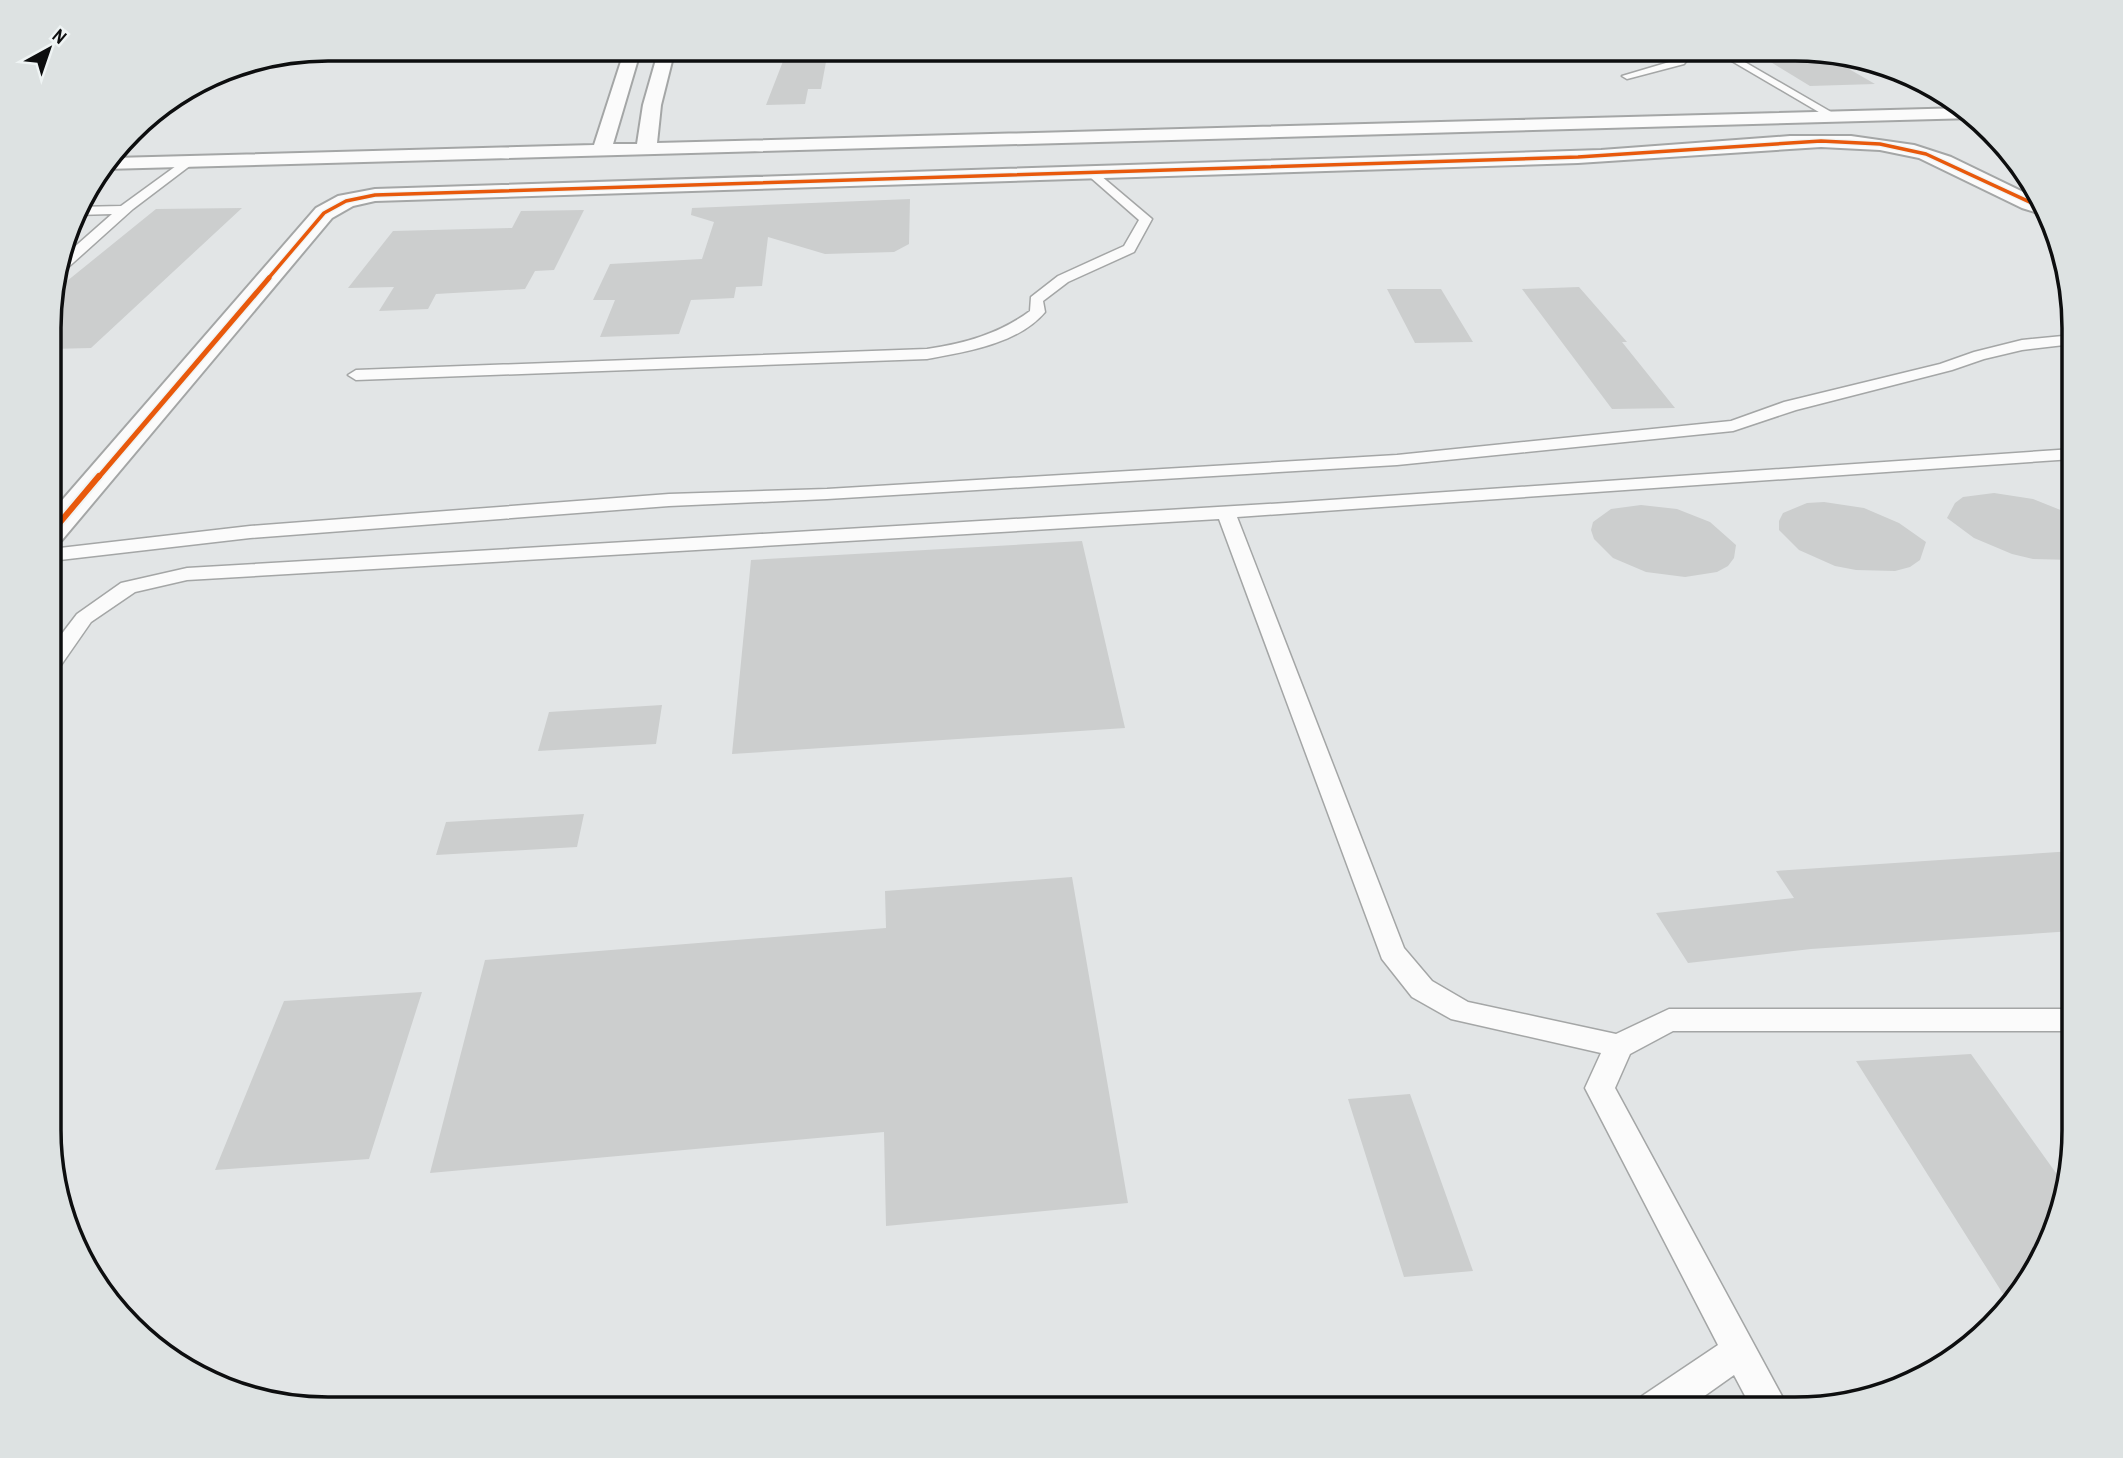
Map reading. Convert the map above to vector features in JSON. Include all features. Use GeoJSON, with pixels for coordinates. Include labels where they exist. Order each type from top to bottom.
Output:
{"type":"FeatureCollection","features":[{"type":"Feature","properties":{"kind":"street"},"geometry":{"type":"LineString","coordinates":[[602,150],[629,61]]}},
{"type":"Feature","properties":{"kind":"street"},"geometry":{"type":"LineString","coordinates":[[646,149],[652,105],[664,61]]}},
{"type":"Feature","properties":{"kind":"street"},"geometry":{"type":"LineString","coordinates":[[118,164],[1953,113]]}},
{"type":"Feature","properties":{"kind":"street"},"geometry":{"type":"LineString","coordinates":[[61,521],[324,214],[346,201],[389,195],[1094,174],[1652,153],[1771,143],[1857,144],[1907,149],[1942,160],[2031,205]]}},
{"type":"Feature","properties":{"kind":"lane"},"geometry":{"type":"LineString","coordinates":[[1626,76],[1681,61]]}},
{"type":"Feature","properties":{"kind":"lane"},"geometry":{"type":"LineString","coordinates":[[1737,61],[1833,116]]}},
{"type":"Feature","properties":{"kind":"lane"},"geometry":{"type":"LineString","coordinates":[[70,258],[125,210],[187,162]]}},
{"type":"Feature","properties":{"kind":"lane"},"geometry":{"type":"LineString","coordinates":[[356,375],[927,354],[974,346],[1021,327],[1038,312],[1036,300],[1063,279],[1129,249],[1146,219],[1094,174]]}},
{"type":"Feature","properties":{"kind":"lane"},"geometry":{"type":"LineString","coordinates":[[89,211],[125,210]]}},
{"type":"Feature","properties":{"kind":"lane"},"geometry":{"type":"LineString","coordinates":[[61,554],[250,532],[669,500],[827,494],[1397,460],[1733,426],[1790,407],[1946,367],[1979,355],[2022,345],[2062,342]]}},
{"type":"Feature","properties":{"kind":"lane"},"geometry":{"type":"LineString","coordinates":[[61,649],[84,618],[128,587],[187,573],[1226,513],[2062,455]]}},
{"type":"Feature","properties":{"kind":"lane"},"geometry":{"type":"LineString","coordinates":[[1226,513],[1392,952],[1422,989],[1461,1011],[1619,1046]]}},
{"type":"Feature","properties":{"kind":"lane"},"geometry":{"type":"LineString","coordinates":[[1765,1397],[1600,1088],[1619,1046],[1669,1020],[2062,1020]]}},
{"type":"Feature","properties":{"kind":"lane"},"geometry":{"type":"LineString","coordinates":[[1672,1397],[1740,1350]]}},
{"type":"Feature","properties":{"kind":"building"},"geometry":{"type":"Polygon","coordinates":[[[783,61],[826,61],[821,89],[808,89],[805,104],[766,105],[783,61]]]}},
{"type":"Feature","properties":{"kind":"building"},"geometry":{"type":"Polygon","coordinates":[[[1769,61],[1843,66],[1875,84],[1810,86],[1769,61]]]}},
{"type":"Feature","properties":{"kind":"building"},"geometry":{"type":"Polygon","coordinates":[[[910,199],[909,244],[894,252],[825,254],[768,237],[762,286],[736,287],[734,298],[691,300],[679,334],[600,337],[615,300],[593,300],[610,264],[702,259],[714,222],[691,215],[692,208],[910,199]]]}},
{"type":"Feature","properties":{"kind":"building"},"geometry":{"type":"Polygon","coordinates":[[[242,208],[91,348],[61,349],[65,282],[156,209],[242,208]]]}},
{"type":"Feature","properties":{"kind":"building"},"geometry":{"type":"Polygon","coordinates":[[[584,210],[554,270],[535,271],[525,289],[436,294],[428,309],[379,311],[394,287],[348,288],[393,231],[512,228],[521,211],[584,210]]]}},
{"type":"Feature","properties":{"kind":"building"},"geometry":{"type":"Polygon","coordinates":[[[1579,287],[1627,342],[1622,342],[1675,408],[1612,409],[1522,289],[1579,287]]]}},
{"type":"Feature","properties":{"kind":"building"},"geometry":{"type":"Polygon","coordinates":[[[1387,289],[1441,289],[1473,342],[1415,343],[1387,289]]]}},
{"type":"Feature","properties":{"kind":"building"},"geometry":{"type":"Polygon","coordinates":[[[1994,493],[2033,499],[2062,511],[2062,560],[2033,559],[2012,554],[1974,538],[1947,518],[1955,503],[1963,497],[1994,493]]]}},
{"type":"Feature","properties":{"kind":"building"},"geometry":{"type":"Polygon","coordinates":[[[1824,502],[1864,508],[1899,523],[1926,542],[1920,560],[1910,567],[1895,571],[1856,570],[1835,566],[1799,550],[1779,530],[1783,513],[1807,503],[1824,502]]]}},
{"type":"Feature","properties":{"kind":"building"},"geometry":{"type":"Polygon","coordinates":[[[1641,505],[1677,509],[1710,522],[1736,545],[1734,558],[1728,566],[1717,572],[1685,577],[1646,572],[1613,558],[1594,539],[1591,530],[1593,522],[1611,509],[1641,505]]]}},
{"type":"Feature","properties":{"kind":"building"},"geometry":{"type":"Polygon","coordinates":[[[1082,541],[1125,728],[732,754],[751,560],[1082,541]]]}},
{"type":"Feature","properties":{"kind":"building"},"geometry":{"type":"Polygon","coordinates":[[[662,705],[656,744],[538,751],[549,712],[662,705]]]}},
{"type":"Feature","properties":{"kind":"building"},"geometry":{"type":"Polygon","coordinates":[[[584,814],[577,847],[436,855],[446,822],[584,814]]]}},
{"type":"Feature","properties":{"kind":"building"},"geometry":{"type":"Polygon","coordinates":[[[2062,852],[2062,932],[1811,949],[1688,963],[1656,913],[1794,898],[1776,871],[2062,852]]]}},
{"type":"Feature","properties":{"kind":"building"},"geometry":{"type":"Polygon","coordinates":[[[1072,877],[1128,1203],[886,1226],[884,1132],[430,1173],[485,960],[886,928],[885,891],[1072,877]]]}},
{"type":"Feature","properties":{"kind":"building"},"geometry":{"type":"Polygon","coordinates":[[[422,992],[369,1159],[215,1170],[284,1001],[422,992]]]}},
{"type":"Feature","properties":{"kind":"building"},"geometry":{"type":"Polygon","coordinates":[[[1971,1054],[2058,1175],[2048,1216],[2034,1248],[2004,1295],[1856,1061],[1971,1054]]]}},
{"type":"Feature","properties":{"kind":"building"},"geometry":{"type":"Polygon","coordinates":[[[1410,1094],[1473,1271],[1404,1277],[1348,1099],[1410,1094]]]}},
{"type":"Feature","properties":{"kind":"cycle path"},"geometry":{"type":"LineString","coordinates":[[61,521],[324,213],[346,201],[375,195],[1578,157],[1821,141],[1880,144],[1926,154],[2031,204]]}}]}
